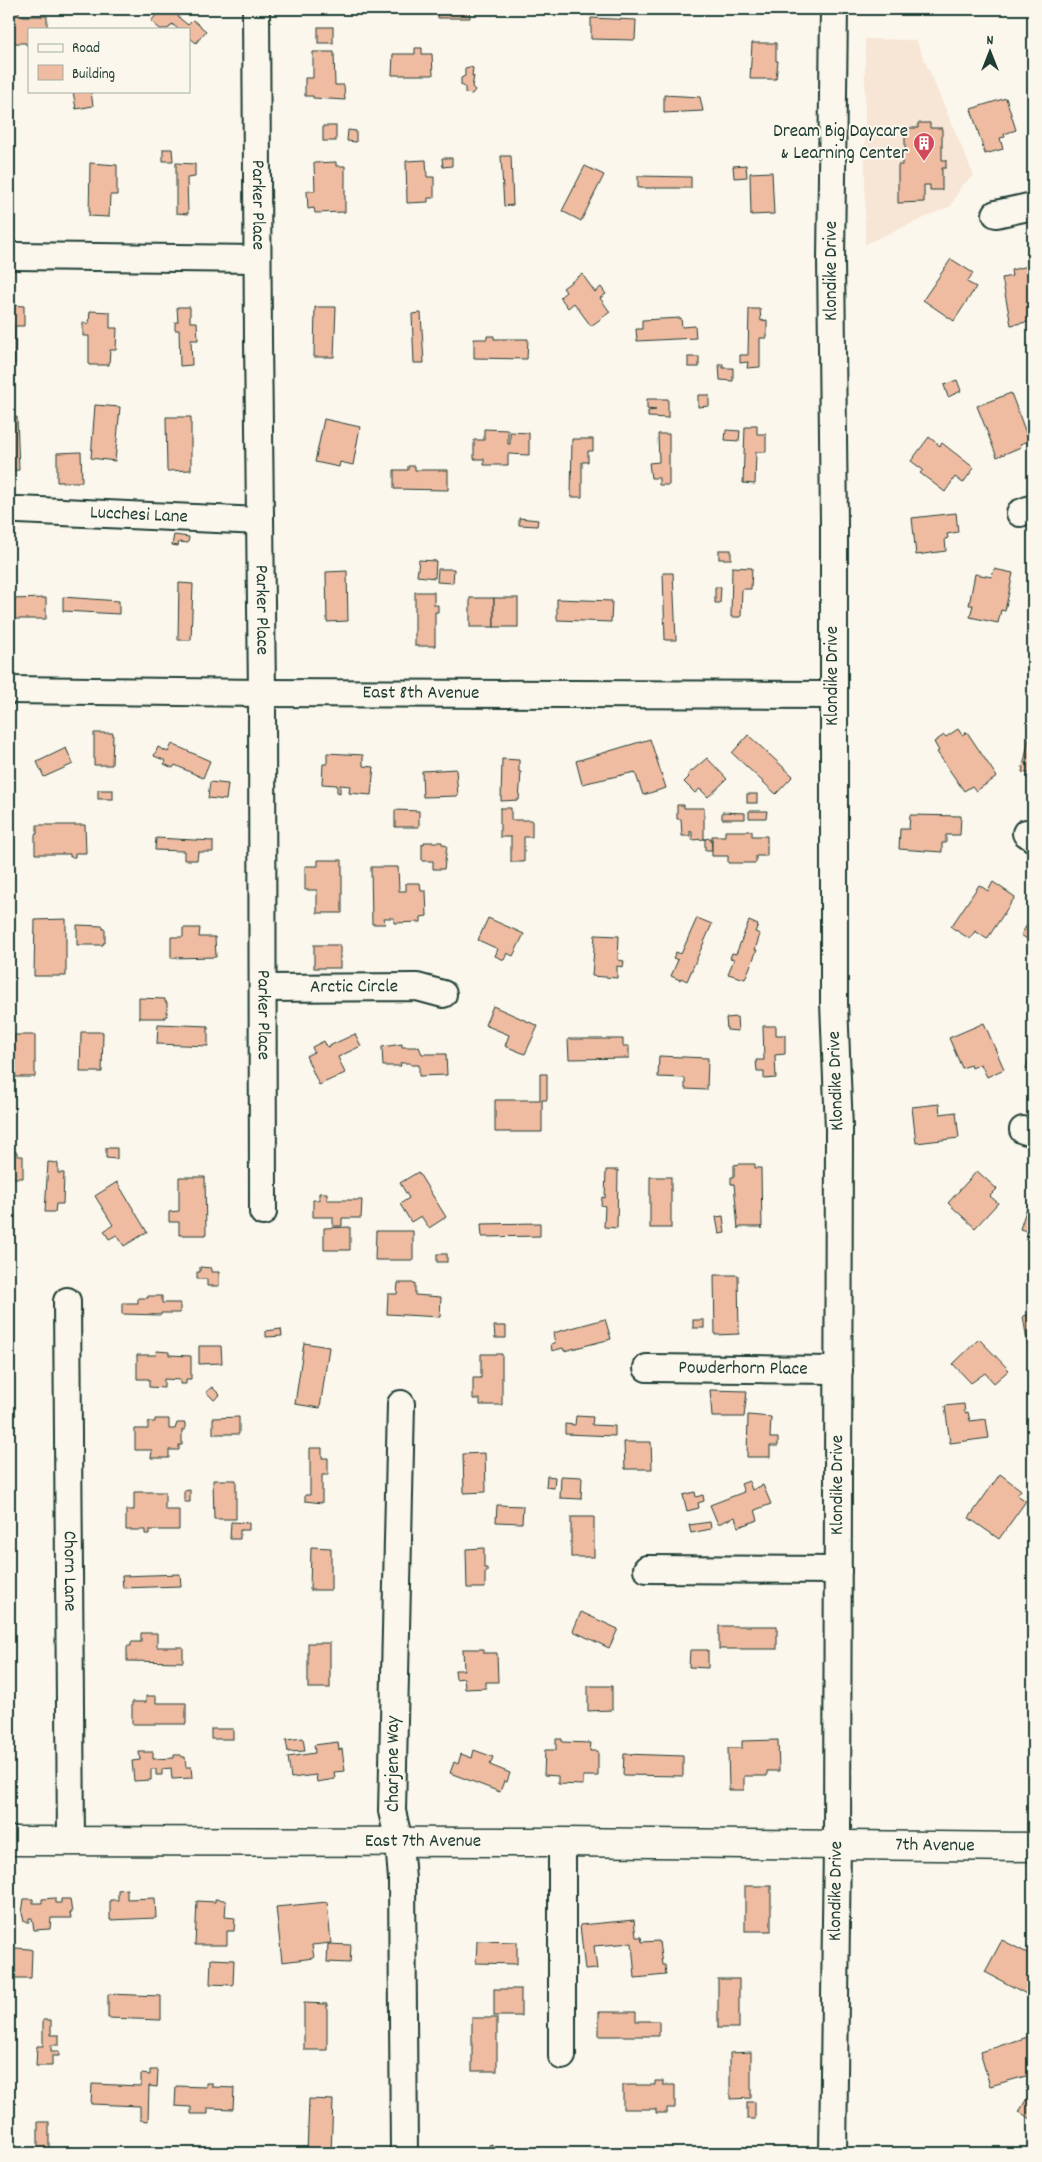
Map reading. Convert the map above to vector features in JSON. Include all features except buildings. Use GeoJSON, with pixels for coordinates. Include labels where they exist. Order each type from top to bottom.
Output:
{"type":"FeatureCollection","features":[{"type":"Feature","properties":{"kind":"main road","name":"East 7th Avenue"},"geometry":{"type":"LineString","coordinates":[[9,1841],[562,1842],[837,1845]]}},
{"type":"Feature","properties":{"kind":"main road","name":"7th Avenue"},"geometry":{"type":"LineString","coordinates":[[837,1845],[1033,1847]]}},
{"type":"Feature","properties":{"kind":"street","name":"Parker Place"},"geometry":{"type":"LineString","coordinates":[[256,9],[264,1212]]}},
{"type":"Feature","properties":{"kind":"street","name":"Klondike Drive"},"geometry":{"type":"LineString","coordinates":[[833,2153],[837,1845],[839,1370],[839,1129],[834,1003],[834,522],[831,251],[834,9]]}},
{"type":"Feature","properties":{"kind":"street"},"geometry":{"type":"LineString","coordinates":[[996,214],[1033,206]]}},
{"type":"Feature","properties":{"kind":"street"},"geometry":{"type":"LineString","coordinates":[[16,256],[257,259]]}},
{"type":"Feature","properties":{"kind":"street","name":"Lucchesi Lane"},"geometry":{"type":"LineString","coordinates":[[18,510],[260,521]]}},
{"type":"Feature","properties":{"kind":"street","name":"East 8th Avenue"},"geometry":{"type":"LineString","coordinates":[[9,690],[833,695]]}},
{"type":"Feature","properties":{"kind":"street","name":"Arctic Circle"},"geometry":{"type":"LineString","coordinates":[[264,988],[417,986],[443,994]]}},
{"type":"Feature","properties":{"kind":"street","name":"Chorn Lane"},"geometry":{"type":"LineString","coordinates":[[67,1301],[71,1841]]}},
{"type":"Feature","properties":{"kind":"street","name":"Powderhorn Place"},"geometry":{"type":"LineString","coordinates":[[647,1368],[839,1370]]}},
{"type":"Feature","properties":{"kind":"street","name":"Charjene Way"},"geometry":{"type":"LineString","coordinates":[[401,1404],[392,1810],[399,1842],[402,1879],[404,2153]]}},
{"type":"Feature","properties":{"kind":"street"},"geometry":{"type":"LineString","coordinates":[[647,1568],[838,1570]]}},
{"type":"Feature","properties":{"kind":"street"},"geometry":{"type":"LineString","coordinates":[[562,1842],[562,2056]]}},
{"type":"Feature","properties":{"kind":"shaded area"},"geometry":{"type":"Polygon","coordinates":[[[865,39],[916,40],[974,176],[961,186],[951,206],[865,244],[865,39]]]}},
{"type":"Feature","properties":{"kind":"place","name":"Dream Big Daycare & Learning Center"},"geometry":{"type":"Point","coordinates":[924,162]}}]}
